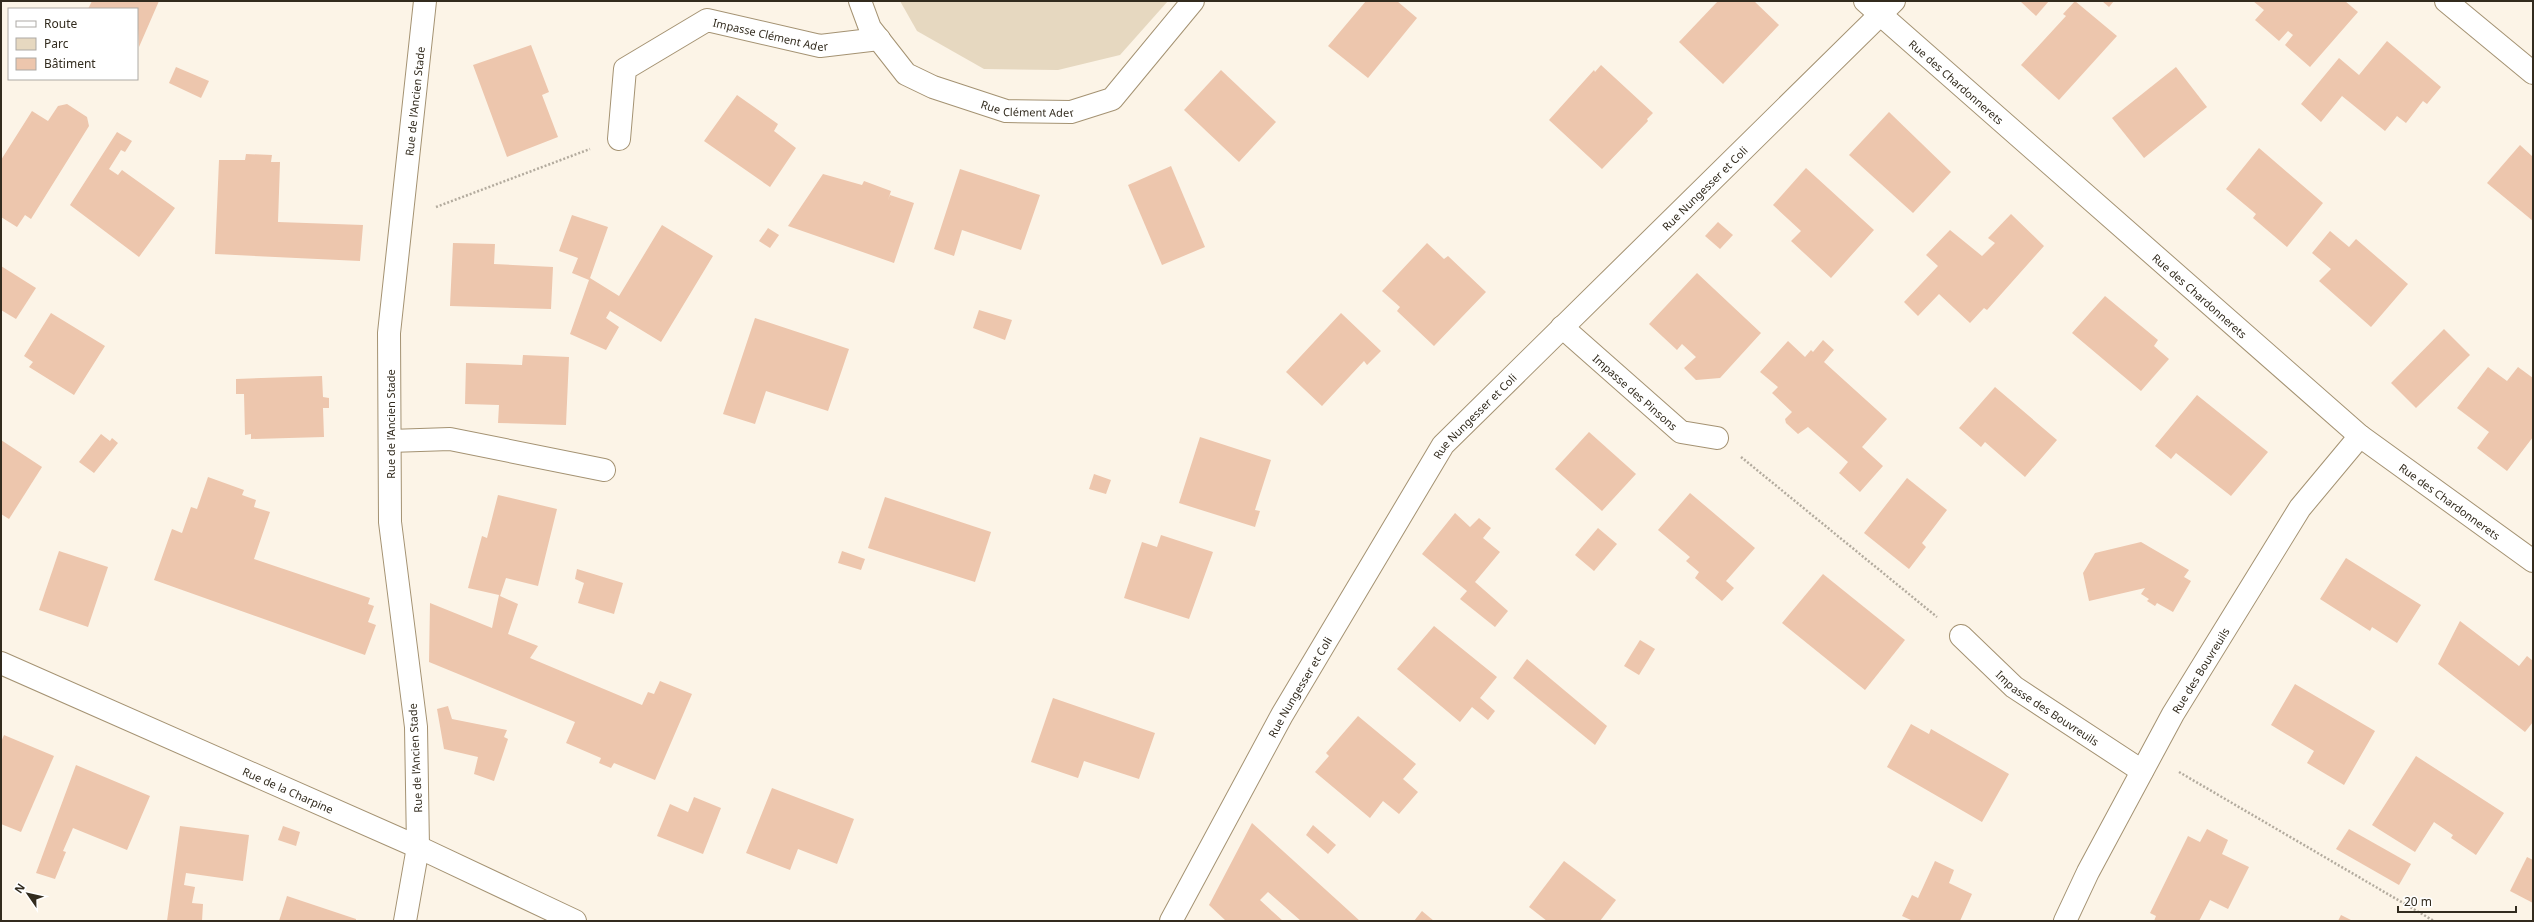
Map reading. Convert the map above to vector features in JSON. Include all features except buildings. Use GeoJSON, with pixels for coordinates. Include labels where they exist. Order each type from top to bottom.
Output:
{"type":"FeatureCollection","features":[{"type":"Feature","properties":{"kind":"street","name":"Rue de l’Ancien Stade"},"geometry":{"type":"LineString","coordinates":[[405,921],[418,847],[416,728],[390,522],[389,333],[425,1]]}},
{"type":"Feature","properties":{"kind":"street","name":"Rue Clément Ader"},"geometry":{"type":"LineString","coordinates":[[860,1],[870,28],[906,74],[933,87],[1006,111],[1071,112],[1112,99],[1193,1]]}},
{"type":"Feature","properties":{"kind":"street"},"geometry":{"type":"LineString","coordinates":[[2446,1],[2533,73]]}},
{"type":"Feature","properties":{"kind":"street","name":"Rue Nungesser et Coli"},"geometry":{"type":"LineString","coordinates":[[1171,921],[1282,715],[1443,445],[1562,327],[1880,5]]}},
{"type":"Feature","properties":{"kind":"street","name":"Rue des Chardonnerets"},"geometry":{"type":"LineString","coordinates":[[1880,5],[2360,436],[2533,561]]}},
{"type":"Feature","properties":{"kind":"street","name":"Impasse Clément Ader"},"geometry":{"type":"LineString","coordinates":[[619,139],[625,69],[707,20],[820,46],[879,39]]}},
{"type":"Feature","properties":{"kind":"street","name":"Impasse des Pinsons"},"geometry":{"type":"LineString","coordinates":[[1562,327],[1681,432],[1717,438]]}},
{"type":"Feature","properties":{"kind":"street","name":"Rue des Bouvreuils"},"geometry":{"type":"LineString","coordinates":[[2065,921],[2088,872],[2173,714],[2300,508],[2360,436]]}},
{"type":"Feature","properties":{"kind":"street"},"geometry":{"type":"LineString","coordinates":[[390,441],[450,439],[604,470]]}},
{"type":"Feature","properties":{"kind":"street","name":"Impasse des Bouvreuils"},"geometry":{"type":"LineString","coordinates":[[1961,636],[2014,687],[2146,763]]}},
{"type":"Feature","properties":{"kind":"street","name":"Rue de la Charpine"},"geometry":{"type":"LineString","coordinates":[[1,663],[418,847],[575,921]]}},
{"type":"Feature","properties":{"kind":"path"},"geometry":{"type":"LineString","coordinates":[[401,220],[619,139]]}},
{"type":"Feature","properties":{"kind":"path"},"geometry":{"type":"LineString","coordinates":[[1717,438],[1961,636]]}},
{"type":"Feature","properties":{"kind":"path"},"geometry":{"type":"LineString","coordinates":[[2146,763],[2434,921]]}},
{"type":"Feature","properties":{"kind":"green space"},"geometry":{"type":"Polygon","coordinates":[[[900,1],[1168,1],[1120,55],[1058,70],[984,69],[917,31],[900,1]]]}}]}
